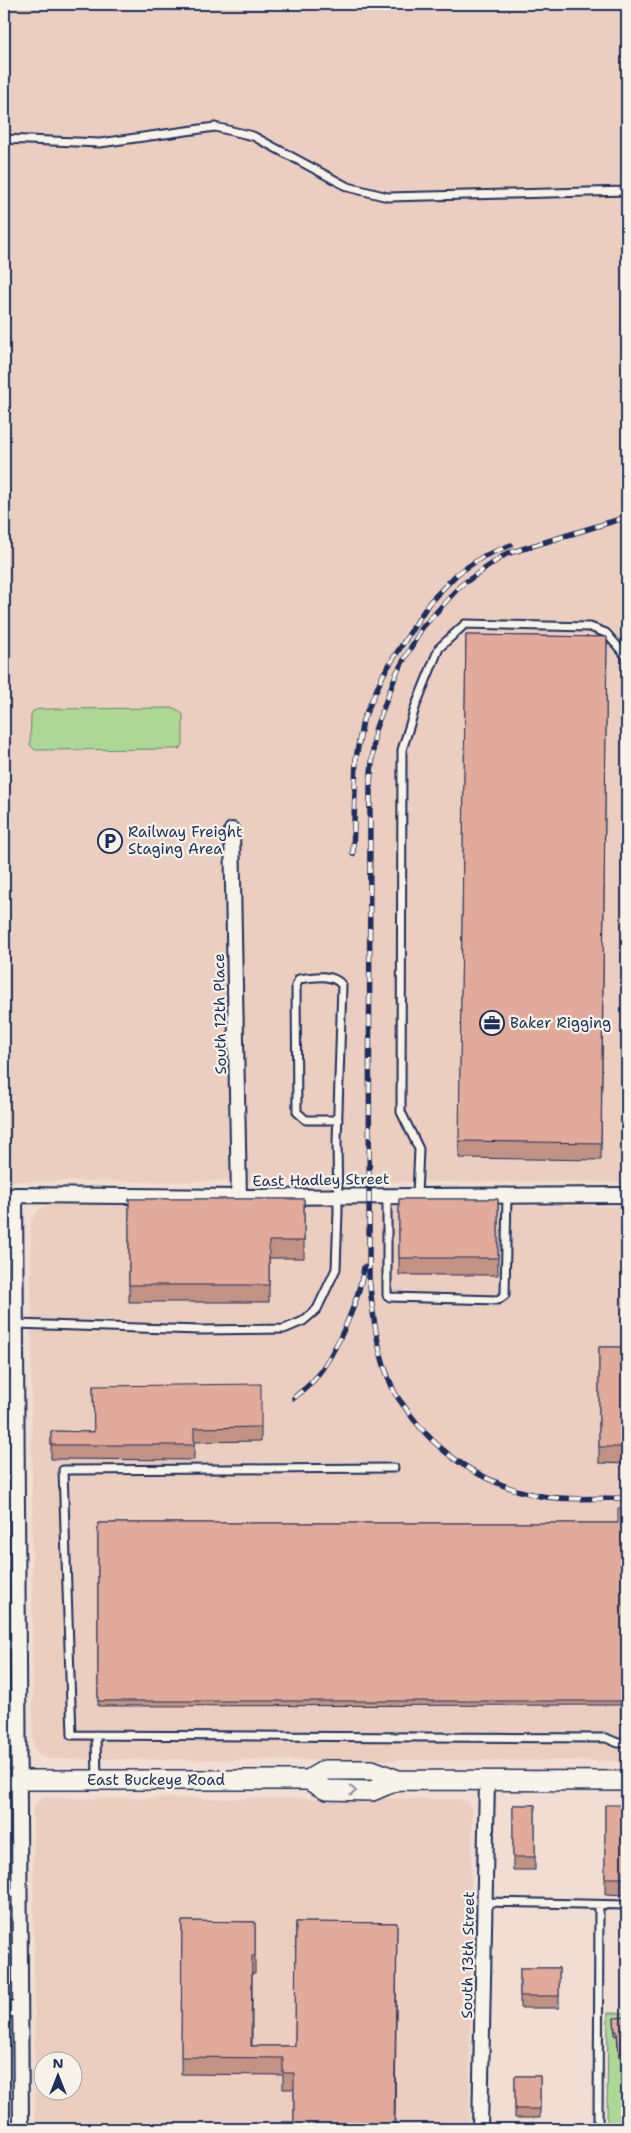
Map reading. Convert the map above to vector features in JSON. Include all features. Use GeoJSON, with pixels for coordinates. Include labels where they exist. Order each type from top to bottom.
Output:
{"type":"FeatureCollection","features":[{"type":"Feature","properties":{"kind":"main road","name":"East Buckeye Road"},"geometry":{"type":"LineString","coordinates":[[11,1780],[308,1780],[326,1790],[372,1791],[398,1780],[627,1781]]}},
{"type":"Feature","properties":{"kind":"street","name":"South 12th Place"},"geometry":{"type":"LineString","coordinates":[[232,830],[239,1197]]}},
{"type":"Feature","properties":{"kind":"street","name":"East Hadley Street"},"geometry":{"type":"LineString","coordinates":[[16,1324],[15,1195],[239,1197],[627,1195]]}},
{"type":"Feature","properties":{"kind":"street"},"geometry":{"type":"LineString","coordinates":[[16,1324],[10,1359],[10,1509],[18,1645],[11,1780],[20,1894],[21,2127]]}},
{"type":"Feature","properties":{"kind":"street","name":"South 13th Street"},"geometry":{"type":"LineString","coordinates":[[480,2129],[487,1780]]}},
{"type":"Feature","properties":{"kind":"street"},"geometry":{"type":"LineString","coordinates":[[4,2009],[20,2009]]}},
{"type":"Feature","properties":{"kind":"lane"},"geometry":{"type":"LineString","coordinates":[[4,139],[100,143],[215,127],[253,136],[348,187],[388,197],[627,191]]}},
{"type":"Feature","properties":{"kind":"lane"},"geometry":{"type":"LineString","coordinates":[[417,1195],[419,1149],[401,1112],[402,750],[416,704],[439,648],[465,624],[590,627],[606,633],[627,658]]}},
{"type":"Feature","properties":{"kind":"lane"},"geometry":{"type":"LineString","coordinates":[[16,1324],[199,1330],[284,1329],[303,1322],[317,1309],[336,1269],[342,985],[337,980],[317,976],[299,979],[296,986],[297,1112],[306,1120],[338,1120]]}},
{"type":"Feature","properties":{"kind":"lane"},"geometry":{"type":"LineString","coordinates":[[387,1195],[388,1295],[390,1297],[498,1300],[504,1295],[507,1195]]}},
{"type":"Feature","properties":{"kind":"lane"},"geometry":{"type":"LineString","coordinates":[[394,1468],[63,1470],[72,1734],[606,1738],[618,1743],[627,1743]]}},
{"type":"Feature","properties":{"kind":"lane"},"geometry":{"type":"LineString","coordinates":[[4,1645],[18,1645]]}},
{"type":"Feature","properties":{"kind":"lane"},"geometry":{"type":"LineString","coordinates":[[96,1734],[97,1780]]}},
{"type":"Feature","properties":{"kind":"lane"},"geometry":{"type":"LineString","coordinates":[[4,1894],[20,1894]]}},
{"type":"Feature","properties":{"kind":"lane"},"geometry":{"type":"LineString","coordinates":[[486,1902],[627,1905]]}},
{"type":"Feature","properties":{"kind":"lane"},"geometry":{"type":"LineString","coordinates":[[598,2129],[600,1905]]}},
{"type":"Feature","properties":{"kind":"lane"},"geometry":{"type":"LineString","coordinates":[[4,2125],[21,2127]]}},
{"type":"Feature","properties":{"kind":"shaded area"},"geometry":{"type":"Polygon","coordinates":[[[4,4],[627,4],[627,1182],[7,1181],[4,1185],[4,4]]]}},
{"type":"Feature","properties":{"kind":"shaded area"},"geometry":{"type":"Polygon","coordinates":[[[49,1205],[627,1206],[627,1761],[48,1759],[38,1754],[33,1744],[31,1221],[38,1210],[49,1205]]]}},
{"type":"Feature","properties":{"kind":"shaded area"},"geometry":{"type":"Polygon","coordinates":[[[44,1798],[459,1799],[467,1802],[472,1809],[469,2129],[35,2129],[35,2100],[82,2100],[82,2050],[35,2050],[33,1809],[37,1802],[44,1798]]]}},
{"type":"Feature","properties":{"kind":"green space"},"geometry":{"type":"Polygon","coordinates":[[[174,708],[183,715],[183,745],[179,749],[35,750],[30,745],[31,715],[33,711],[39,709],[174,708]]]}},
{"type":"Feature","properties":{"kind":"green space"},"geometry":{"type":"Polygon","coordinates":[[[608,2013],[627,2013],[627,2124],[607,2124],[608,2013]]]}},
{"type":"Feature","properties":{"kind":"building"},"geometry":{"type":"Polygon","coordinates":[[[466,635],[607,637],[601,1143],[459,1141],[466,635]]]}},
{"type":"Feature","properties":{"kind":"building"},"geometry":{"type":"Polygon","coordinates":[[[129,1199],[304,1199],[304,1241],[269,1241],[269,1285],[129,1285],[129,1199]]]}},
{"type":"Feature","properties":{"kind":"building"},"geometry":{"type":"Polygon","coordinates":[[[399,1199],[498,1199],[498,1258],[399,1258],[399,1199]]]}},
{"type":"Feature","properties":{"kind":"building"},"geometry":{"type":"Polygon","coordinates":[[[599,1347],[627,1347],[627,1447],[599,1447],[599,1347]]]}},
{"type":"Feature","properties":{"kind":"building"},"geometry":{"type":"Polygon","coordinates":[[[261,1384],[261,1427],[194,1428],[194,1445],[51,1445],[51,1431],[94,1432],[93,1386],[261,1384]]]}},
{"type":"Feature","properties":{"kind":"building"},"geometry":{"type":"Polygon","coordinates":[[[618,1508],[627,1508],[627,1719],[621,1719],[621,1701],[98,1701],[98,1523],[618,1523],[618,1508]]]}},
{"type":"Feature","properties":{"kind":"building"},"geometry":{"type":"Polygon","coordinates":[[[513,1805],[535,1805],[535,1857],[513,1857],[513,1805]]]}},
{"type":"Feature","properties":{"kind":"building"},"geometry":{"type":"Polygon","coordinates":[[[605,1805],[625,1805],[624,1851],[627,1851],[627,1878],[605,1878],[605,1805]]]}},
{"type":"Feature","properties":{"kind":"building"},"geometry":{"type":"Polygon","coordinates":[[[182,1921],[255,1922],[255,1956],[252,1956],[251,2046],[295,2046],[296,1922],[397,1923],[394,2129],[282,2129],[282,2122],[294,2122],[294,2073],[283,2073],[283,2058],[181,2057],[182,1921]]]}},
{"type":"Feature","properties":{"kind":"building"},"geometry":{"type":"Polygon","coordinates":[[[520,1968],[559,1968],[559,1996],[520,1996],[520,1968]]]}},
{"type":"Feature","properties":{"kind":"building"},"geometry":{"type":"Polygon","coordinates":[[[627,2017],[627,2052],[619,2053],[614,2018],[627,2017]]]}},
{"type":"Feature","properties":{"kind":"building"},"geometry":{"type":"Polygon","coordinates":[[[515,2076],[540,2076],[540,2109],[515,2109],[515,2076]]]}},
{"type":"Feature","properties":{"kind":"building"},"geometry":{"type":"Polygon","coordinates":[[[623,2082],[627,2083],[627,2107],[622,2107],[623,2082]]]}},
{"type":"Feature","properties":{"kind":"railway"},"geometry":{"type":"LineString","coordinates":[[627,517],[506,554],[460,586],[422,628],[397,672],[375,730],[370,784],[369,1277],[374,1321],[383,1363],[394,1391],[419,1426],[447,1453],[480,1475],[517,1490],[536,1495],[569,1499],[627,1498]]}},
{"type":"Feature","properties":{"kind":"railway"},"geometry":{"type":"LineString","coordinates":[[353,854],[356,758],[363,720],[384,673],[429,603],[457,574],[484,556],[511,545]]}},
{"type":"Feature","properties":{"kind":"railway"},"geometry":{"type":"LineString","coordinates":[[294,1398],[314,1380],[338,1342],[352,1311],[364,1267]]}},
{"type":"Feature","properties":{"kind":"place","name":"Railway Freight Staging Area"},"geometry":{"type":"Point","coordinates":[110,841]}},
{"type":"Feature","properties":{"kind":"place","name":"Baker Rigging"},"geometry":{"type":"Point","coordinates":[492,1023]}}]}
